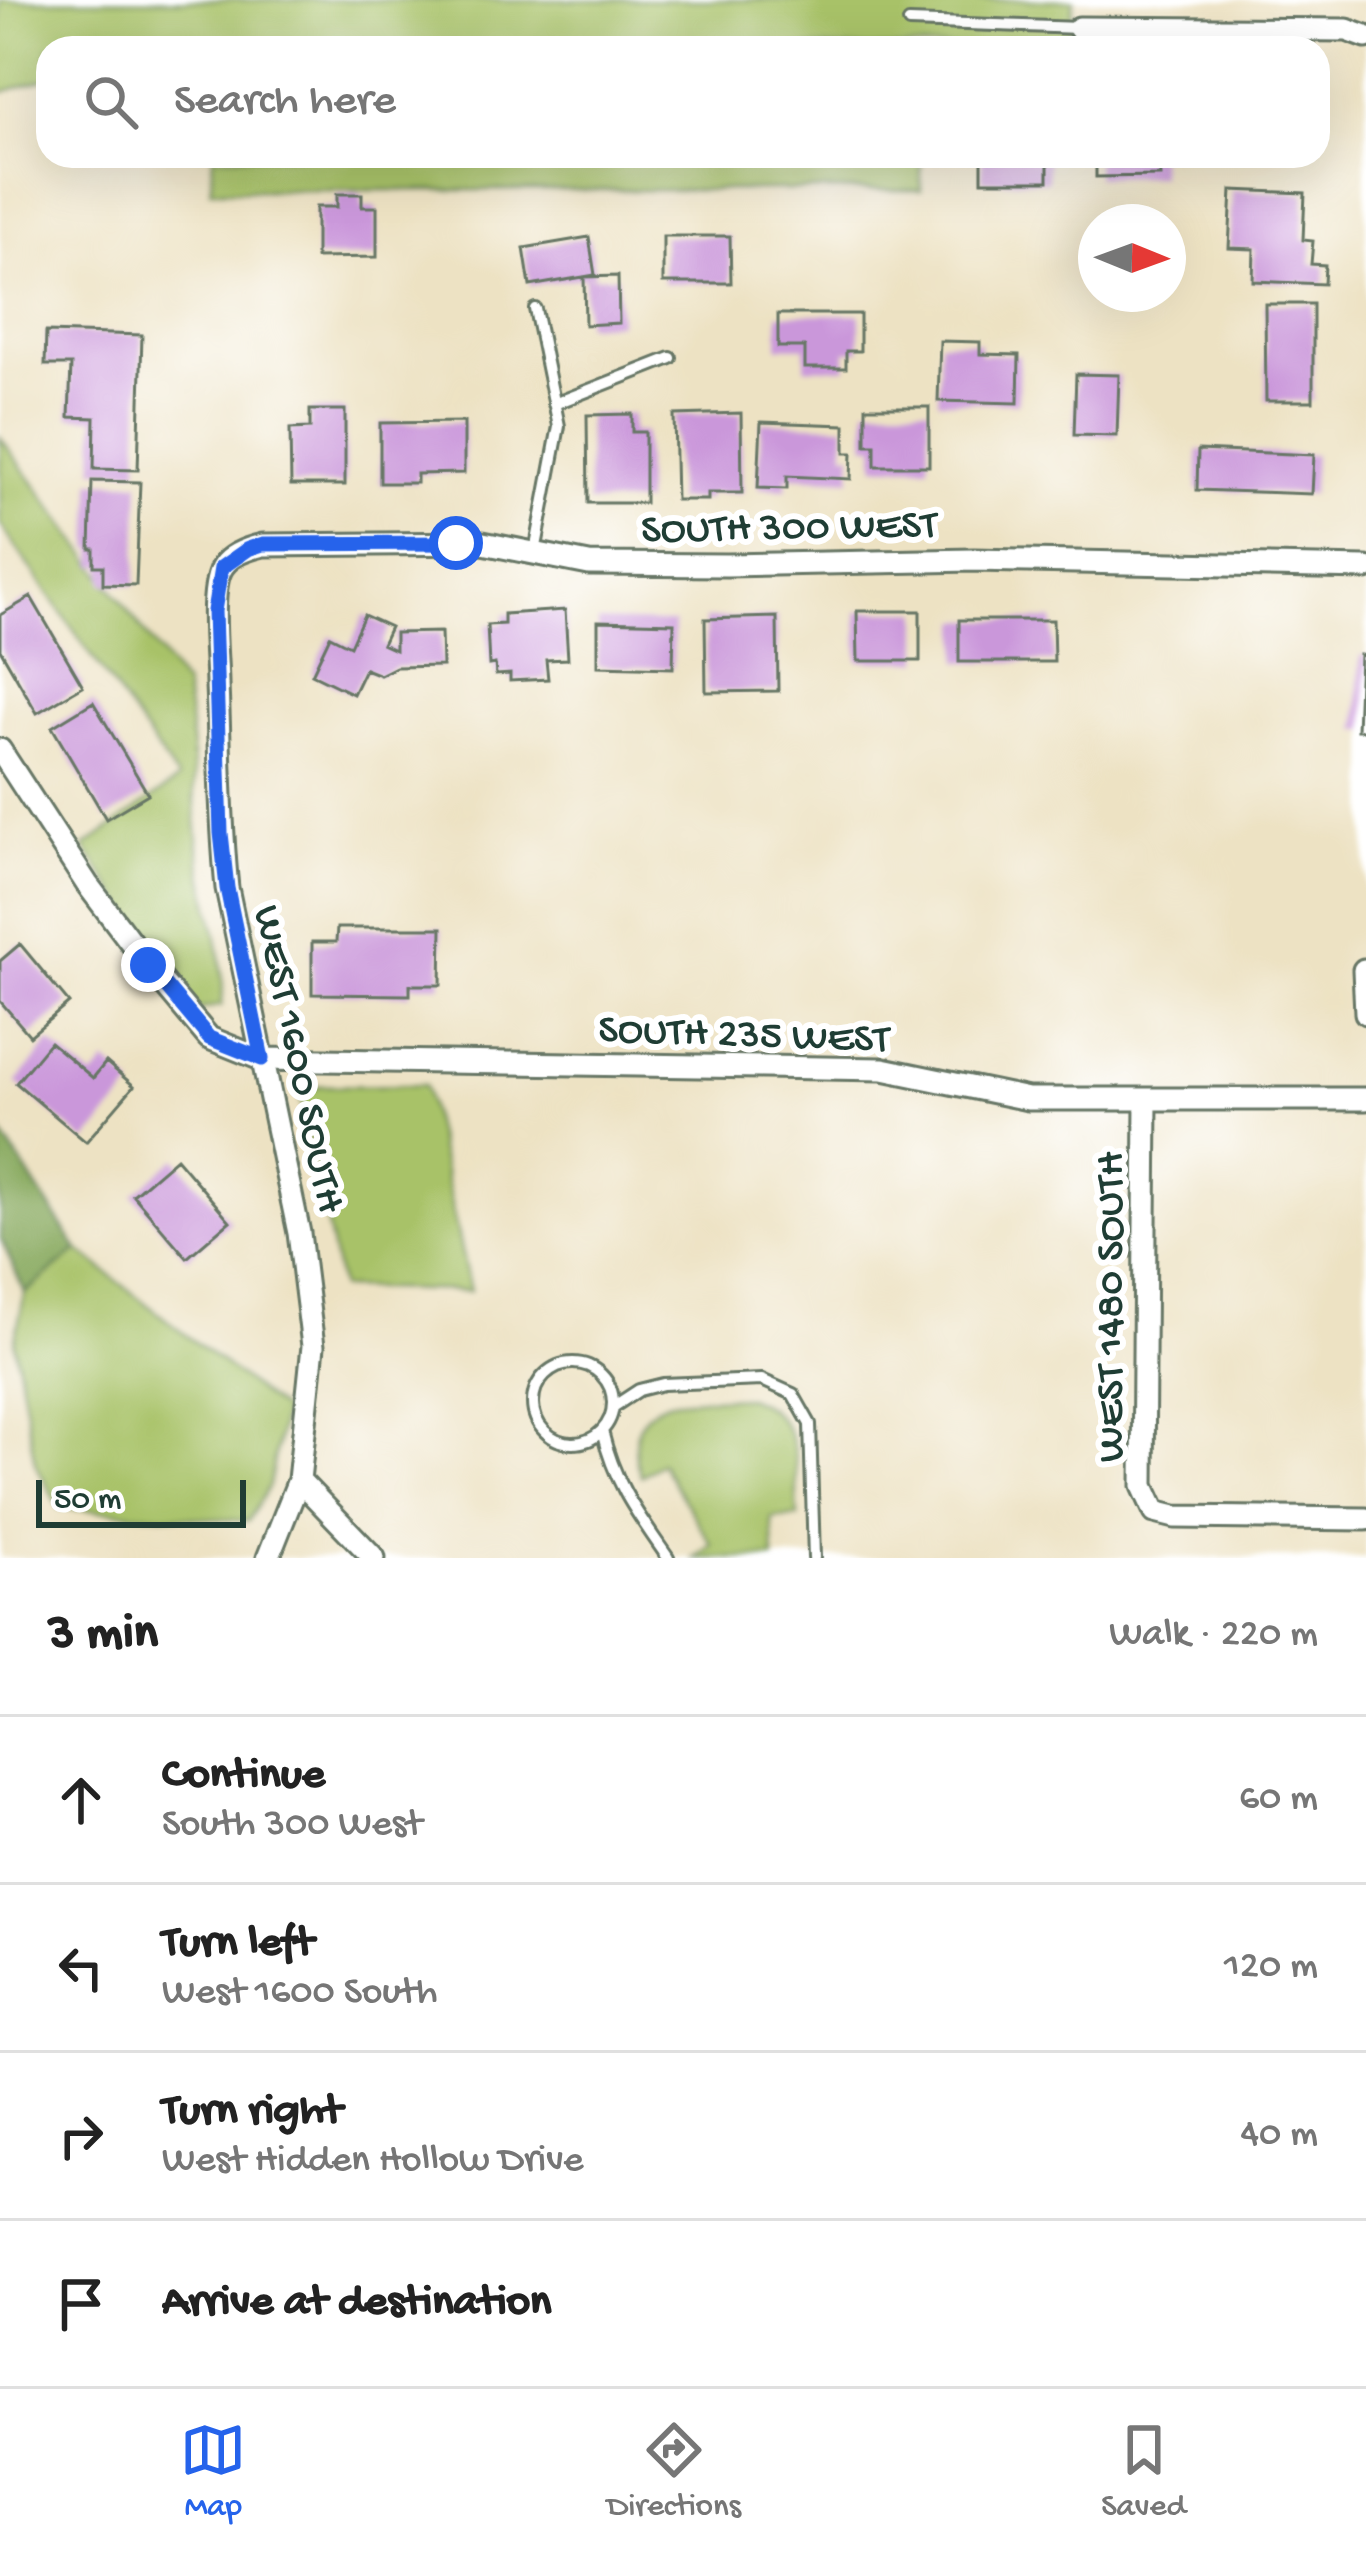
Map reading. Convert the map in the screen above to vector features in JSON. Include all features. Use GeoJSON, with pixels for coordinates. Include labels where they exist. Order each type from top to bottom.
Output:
{"type":"FeatureCollection","features":[{"type":"Feature","properties":{"kind":"street"},"geometry":{"type":"LineString","coordinates":[[1079,28],[1357,33]]}},
{"type":"Feature","properties":{"kind":"street","name":"SOUTH 300 WEST"},"geometry":{"type":"LineString","coordinates":[[221,568],[263,544],[483,543],[589,564],[974,560],[1366,568]]}},
{"type":"Feature","properties":{"kind":"street","name":"WEST 1600 SOUTH"},"geometry":{"type":"LineString","coordinates":[[221,568],[214,611],[227,888],[299,1233],[313,1346],[299,1480],[268,1558]]}},
{"type":"Feature","properties":{"kind":"street"},"geometry":{"type":"LineString","coordinates":[[0,750],[87,884],[209,1038],[262,1059]]}},
{"type":"Feature","properties":{"kind":"street"},"geometry":{"type":"LineString","coordinates":[[1364,970],[1366,1012]]}},
{"type":"Feature","properties":{"kind":"street","name":"SOUTH 235 WEST"},"geometry":{"type":"LineString","coordinates":[[262,1059],[883,1069],[1028,1100],[1366,1099]]}},
{"type":"Feature","properties":{"kind":"street","name":"WEST 1480 SOUTH"},"geometry":{"type":"LineString","coordinates":[[1145,1100],[1144,1486],[1155,1512],[1175,1517],[1366,1519]]}},
{"type":"Feature","properties":{"kind":"street"},"geometry":{"type":"LineString","coordinates":[[299,1480],[374,1558]]}},
{"type":"Feature","properties":{"kind":"lane"},"geometry":{"type":"LineString","coordinates":[[909,22],[1079,28]]}},
{"type":"Feature","properties":{"kind":"lane"},"geometry":{"type":"LineString","coordinates":[[535,309],[559,426],[535,552]]}},
{"type":"Feature","properties":{"kind":"lane"},"geometry":{"type":"LineString","coordinates":[[554,404],[670,358]]}},
{"type":"Feature","properties":{"kind":"lane"},"geometry":{"type":"LineString","coordinates":[[560,1364],[587,1365],[598,1371],[613,1394],[613,1407],[602,1431],[579,1444],[553,1439],[536,1419],[534,1393],[539,1380],[560,1364]]}},
{"type":"Feature","properties":{"kind":"lane"},"geometry":{"type":"LineString","coordinates":[[613,1407],[639,1390],[663,1384],[762,1380],[793,1394],[810,1424],[814,1558]]}},
{"type":"Feature","properties":{"kind":"lane"},"geometry":{"type":"LineString","coordinates":[[602,1431],[624,1494],[668,1558]]}},
{"type":"Feature","properties":{"kind":"green space"},"geometry":{"type":"Polygon","coordinates":[[[0,0],[1074,0],[1070,36],[36,36],[36,82],[0,93],[0,0]]]}},
{"type":"Feature","properties":{"kind":"green space"},"geometry":{"type":"Polygon","coordinates":[[[212,168],[921,168],[921,190],[211,190],[212,168]]]}},
{"type":"Feature","properties":{"kind":"green space"},"geometry":{"type":"Polygon","coordinates":[[[0,437],[184,686],[200,856],[219,949],[222,1005],[197,1010],[84,847],[178,780],[0,524],[0,437]]]}},
{"type":"Feature","properties":{"kind":"green space"},"geometry":{"type":"Polygon","coordinates":[[[425,1085],[470,1291],[340,1288],[301,1097],[318,1086],[425,1085]]]}},
{"type":"Feature","properties":{"kind":"green space"},"geometry":{"type":"Polygon","coordinates":[[[0,1131],[78,1250],[25,1293],[0,1237],[0,1131]]]}},
{"type":"Feature","properties":{"kind":"green space"},"geometry":{"type":"Polygon","coordinates":[[[78,1250],[283,1411],[269,1486],[248,1521],[59,1508],[35,1463],[14,1342],[25,1293],[78,1250]]]}},
{"type":"Feature","properties":{"kind":"green space"},"geometry":{"type":"Polygon","coordinates":[[[747,1397],[766,1406],[788,1430],[798,1517],[772,1518],[774,1558],[694,1558],[712,1545],[661,1463],[641,1476],[637,1433],[647,1415],[667,1402],[747,1397]]]}},
{"type":"Feature","properties":{"kind":"building"},"geometry":{"type":"Polygon","coordinates":[[[982,168],[1048,168],[1048,181],[982,181],[982,168]]]}},
{"type":"Feature","properties":{"kind":"building"},"geometry":{"type":"Polygon","coordinates":[[[1096,168],[1160,168],[1160,176],[1096,177],[1096,168]]]}},
{"type":"Feature","properties":{"kind":"building"},"geometry":{"type":"Polygon","coordinates":[[[1232,190],[1305,193],[1303,240],[1313,241],[1311,264],[1325,265],[1324,284],[1253,281],[1254,249],[1229,248],[1232,190]]]}},
{"type":"Feature","properties":{"kind":"building"},"geometry":{"type":"Polygon","coordinates":[[[337,194],[362,194],[362,207],[377,207],[377,257],[316,258],[316,207],[337,207],[337,194]]]}},
{"type":"Feature","properties":{"kind":"building"},"geometry":{"type":"Polygon","coordinates":[[[663,236],[730,236],[731,283],[663,283],[663,236]]]}},
{"type":"Feature","properties":{"kind":"building"},"geometry":{"type":"Polygon","coordinates":[[[589,237],[595,275],[530,286],[524,248],[589,237]]]}},
{"type":"Feature","properties":{"kind":"building"},"geometry":{"type":"Polygon","coordinates":[[[618,276],[619,323],[585,325],[584,277],[618,276]]]}},
{"type":"Feature","properties":{"kind":"building"},"geometry":{"type":"Polygon","coordinates":[[[1265,304],[1313,304],[1313,401],[1266,401],[1265,304]]]}},
{"type":"Feature","properties":{"kind":"building"},"geometry":{"type":"Polygon","coordinates":[[[778,314],[860,314],[860,351],[846,351],[846,368],[805,368],[805,347],[778,347],[778,314]]]}},
{"type":"Feature","properties":{"kind":"building"},"geometry":{"type":"Polygon","coordinates":[[[46,332],[142,335],[138,470],[94,469],[95,418],[69,417],[71,365],[45,365],[46,332]]]}},
{"type":"Feature","properties":{"kind":"building"},"geometry":{"type":"Polygon","coordinates":[[[940,341],[980,342],[980,354],[1019,355],[1018,403],[938,401],[940,341]]]}},
{"type":"Feature","properties":{"kind":"building"},"geometry":{"type":"Polygon","coordinates":[[[1076,374],[1119,375],[1117,436],[1074,435],[1076,374]]]}},
{"type":"Feature","properties":{"kind":"building"},"geometry":{"type":"Polygon","coordinates":[[[866,407],[929,407],[929,466],[875,466],[875,445],[866,445],[866,407]]]}},
{"type":"Feature","properties":{"kind":"building"},"geometry":{"type":"Polygon","coordinates":[[[310,410],[345,410],[345,485],[291,485],[290,429],[310,428],[310,410]]]}},
{"type":"Feature","properties":{"kind":"building"},"geometry":{"type":"Polygon","coordinates":[[[741,413],[742,493],[676,500],[674,415],[741,413]]]}},
{"type":"Feature","properties":{"kind":"building"},"geometry":{"type":"Polygon","coordinates":[[[632,414],[632,432],[645,432],[645,503],[588,503],[587,415],[632,414]]]}},
{"type":"Feature","properties":{"kind":"building"},"geometry":{"type":"Polygon","coordinates":[[[464,422],[464,473],[417,474],[417,483],[380,483],[380,423],[464,422]]]}},
{"type":"Feature","properties":{"kind":"building"},"geometry":{"type":"Polygon","coordinates":[[[761,422],[845,425],[845,453],[852,453],[851,479],[787,476],[787,489],[758,488],[761,422]]]}},
{"type":"Feature","properties":{"kind":"building"},"geometry":{"type":"Polygon","coordinates":[[[1198,450],[1314,455],[1312,494],[1197,490],[1198,450]]]}},
{"type":"Feature","properties":{"kind":"building"},"geometry":{"type":"Polygon","coordinates":[[[92,481],[140,482],[136,585],[103,584],[103,566],[94,566],[92,481]]]}},
{"type":"Feature","properties":{"kind":"building"},"geometry":{"type":"Polygon","coordinates":[[[31,597],[83,686],[37,713],[0,649],[0,615],[31,597]]]}},
{"type":"Feature","properties":{"kind":"building"},"geometry":{"type":"Polygon","coordinates":[[[565,610],[568,659],[546,660],[548,679],[510,681],[510,674],[496,675],[495,664],[489,665],[487,625],[504,624],[504,614],[565,610]]]}},
{"type":"Feature","properties":{"kind":"building"},"geometry":{"type":"Polygon","coordinates":[[[857,611],[920,611],[920,661],[858,661],[857,611]]]}},
{"type":"Feature","properties":{"kind":"building"},"geometry":{"type":"Polygon","coordinates":[[[364,615],[390,627],[382,644],[395,650],[395,633],[441,632],[442,666],[396,667],[380,675],[365,669],[353,694],[312,674],[330,636],[350,646],[364,615]]]}},
{"type":"Feature","properties":{"kind":"building"},"geometry":{"type":"Polygon","coordinates":[[[777,617],[778,691],[706,692],[705,619],[777,617]]]}},
{"type":"Feature","properties":{"kind":"building"},"geometry":{"type":"Polygon","coordinates":[[[959,620],[1053,620],[1054,662],[959,662],[959,620]]]}},
{"type":"Feature","properties":{"kind":"building"},"geometry":{"type":"Polygon","coordinates":[[[598,621],[674,623],[673,668],[598,666],[598,621]]]}},
{"type":"Feature","properties":{"kind":"building"},"geometry":{"type":"Polygon","coordinates":[[[1360,655],[1366,656],[1366,730],[1357,730],[1360,655]]]}},
{"type":"Feature","properties":{"kind":"building"},"geometry":{"type":"Polygon","coordinates":[[[93,702],[148,794],[106,819],[52,727],[93,702]]]}},
{"type":"Feature","properties":{"kind":"building"},"geometry":{"type":"Polygon","coordinates":[[[337,928],[442,928],[441,985],[410,985],[410,995],[312,994],[312,942],[336,942],[337,928]]]}},
{"type":"Feature","properties":{"kind":"building"},"geometry":{"type":"Polygon","coordinates":[[[20,944],[69,1003],[30,1036],[0,1001],[0,961],[20,944]]]}},
{"type":"Feature","properties":{"kind":"building"},"geometry":{"type":"Polygon","coordinates":[[[50,1042],[93,1078],[106,1062],[134,1086],[86,1142],[16,1083],[50,1042]]]}},
{"type":"Feature","properties":{"kind":"building"},"geometry":{"type":"Polygon","coordinates":[[[176,1158],[230,1221],[187,1258],[133,1195],[176,1158]]]}},
{"type":"Feature","properties":{"kind":"route"},"geometry":{"type":"LineString","coordinates":[[148,965],[209,1038],[262,1059],[227,888],[221,833],[214,611],[221,568],[263,544],[456,543]]}}]}
